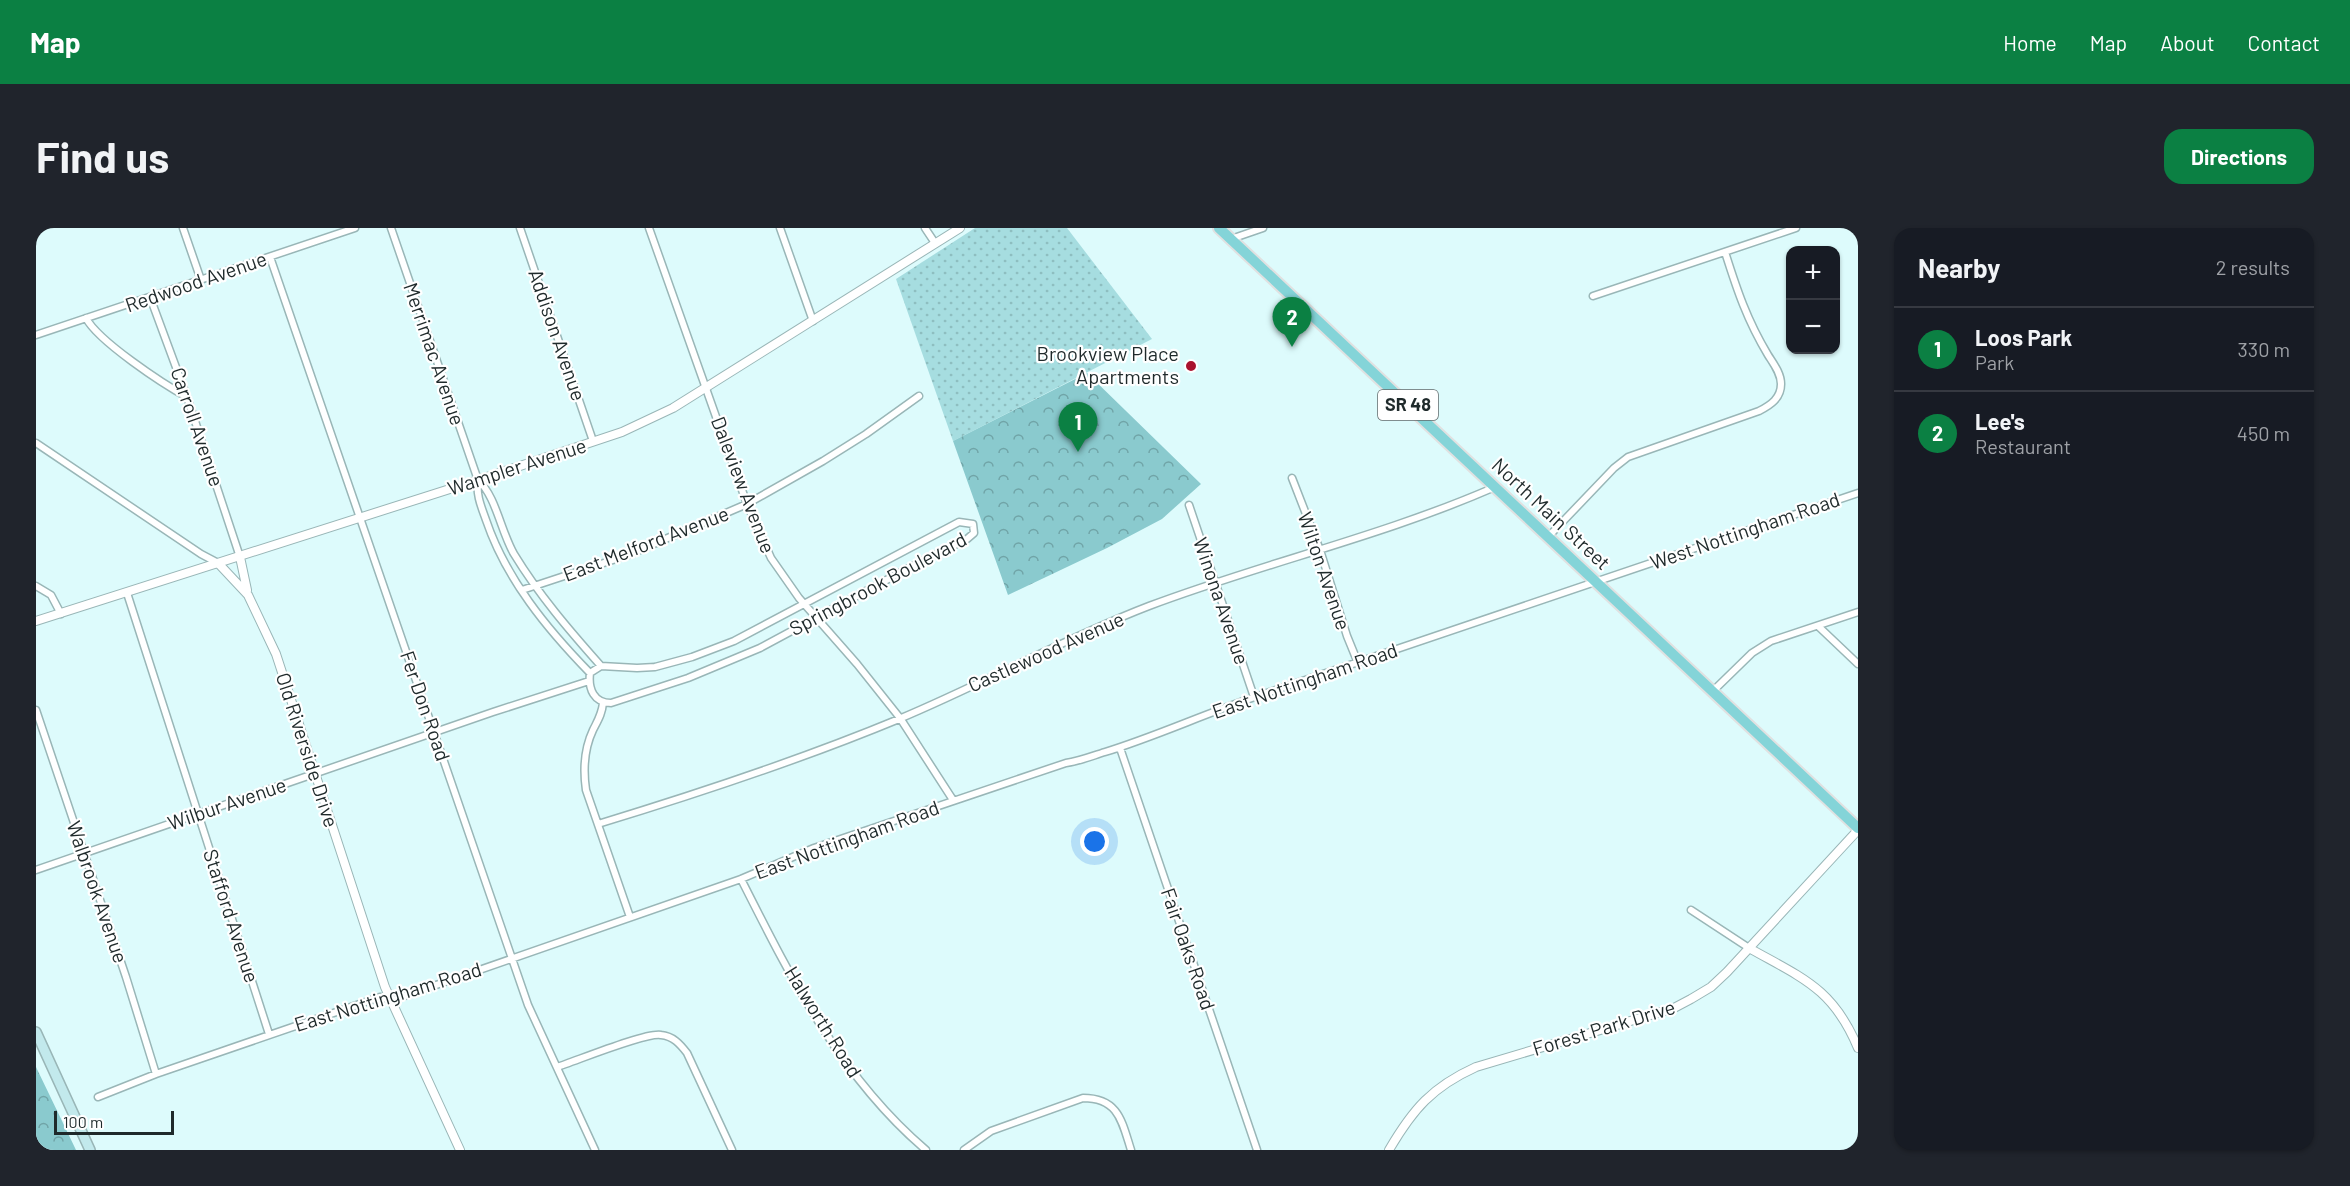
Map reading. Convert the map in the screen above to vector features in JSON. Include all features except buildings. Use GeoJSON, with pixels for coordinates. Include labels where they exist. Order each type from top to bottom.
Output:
{"type":"FeatureCollection","features":[{"type":"Feature","properties":{"kind":"main road","name":"North Main Street"},"geometry":{"type":"LineString","coordinates":[[1219,228],[1858,829]]}},
{"type":"Feature","properties":{"kind":"main road"},"geometry":{"type":"LineString","coordinates":[[36,1032],[90,1150]]}},
{"type":"Feature","properties":{"kind":"street"},"geometry":{"type":"LineString","coordinates":[[183,228],[201,280]]}},
{"type":"Feature","properties":{"kind":"street","name":"Redwood Avenue"},"geometry":{"type":"LineString","coordinates":[[36,335],[355,228]]}},
{"type":"Feature","properties":{"kind":"street","name":"Merrimac Avenue"},"geometry":{"type":"LineString","coordinates":[[391,228],[478,480],[476,492],[494,543],[506,567],[546,624],[590,673]]}},
{"type":"Feature","properties":{"kind":"street","name":"Addison Avenue"},"geometry":{"type":"LineString","coordinates":[[520,228],[593,441]]}},
{"type":"Feature","properties":{"kind":"street","name":"Daleview Avenue"},"geometry":{"type":"LineString","coordinates":[[649,228],[747,504],[771,558],[805,604],[900,718],[953,800]]}},
{"type":"Feature","properties":{"kind":"street"},"geometry":{"type":"LineString","coordinates":[[780,228],[813,321]]}},
{"type":"Feature","properties":{"kind":"street"},"geometry":{"type":"LineString","coordinates":[[925,228],[935,243]]}},
{"type":"Feature","properties":{"kind":"street","name":"Wampler Avenue"},"geometry":{"type":"LineString","coordinates":[[36,621],[478,480],[656,418],[960,228]]}},
{"type":"Feature","properties":{"kind":"street"},"geometry":{"type":"LineString","coordinates":[[1231,239],[1263,228]]}},
{"type":"Feature","properties":{"kind":"street"},"geometry":{"type":"LineString","coordinates":[[1593,296],[1796,228]]}},
{"type":"Feature","properties":{"kind":"street"},"geometry":{"type":"LineString","coordinates":[[1549,536],[1614,468],[1628,457],[1759,411],[1776,399],[1780,389],[1780,377],[1746,316],[1725,252]]}},
{"type":"Feature","properties":{"kind":"street","name":"Fer Don Road"},"geometry":{"type":"LineString","coordinates":[[270,257],[528,1005],[596,1150]]}},
{"type":"Feature","properties":{"kind":"street","name":"Carroll Avenue"},"geometry":{"type":"LineString","coordinates":[[150,297],[187,398],[240,557]]}},
{"type":"Feature","properties":{"kind":"street"},"geometry":{"type":"LineString","coordinates":[[86,318],[96,333],[171,389],[187,398]]}},
{"type":"Feature","properties":{"kind":"street","name":"East Melford Avenue"},"geometry":{"type":"LineString","coordinates":[[522,590],[628,555],[747,504],[832,456],[919,396]]}},
{"type":"Feature","properties":{"kind":"street","name":"Old Riverside Drive"},"geometry":{"type":"LineString","coordinates":[[36,443],[201,554],[218,563],[248,595],[276,654],[385,987],[393,1000],[460,1150]]}},
{"type":"Feature","properties":{"kind":"street","name":"Wilton Avenue"},"geometry":{"type":"LineString","coordinates":[[1292,478],[1320,550],[1347,636],[1358,663]]}},
{"type":"Feature","properties":{"kind":"street","name":"Merrimac Avenue"},"geometry":{"type":"LineString","coordinates":[[478,480],[486,487],[506,540],[534,585],[569,630],[602,666]]}},
{"type":"Feature","properties":{"kind":"street","name":"Castlewood Avenue"},"geometry":{"type":"LineString","coordinates":[[598,824],[748,777],[900,718],[1104,624],[1215,582],[1320,550],[1496,487]]}},
{"type":"Feature","properties":{"kind":"street","name":"West Nottingham Road"},"geometry":{"type":"LineString","coordinates":[[1597,582],[1858,493]]}},
{"type":"Feature","properties":{"kind":"street","name":"Winona Avenue"},"geometry":{"type":"LineString","coordinates":[[1189,506],[1254,697]]}},
{"type":"Feature","properties":{"kind":"street","name":"Springbrook Boulevard"},"geometry":{"type":"LineString","coordinates":[[602,666],[637,668],[655,666],[692,657],[734,641],[948,527],[959,522],[973,524],[974,533],[968,539],[909,567],[760,648],[717,666],[618,701],[603,703]]}},
{"type":"Feature","properties":{"kind":"street"},"geometry":{"type":"LineString","coordinates":[[240,557],[248,595]]}},
{"type":"Feature","properties":{"kind":"street","name":"East Nottingham Road"},"geometry":{"type":"LineString","coordinates":[[98,1097],[156,1074],[380,997],[393,1000],[741,879],[814,848],[1066,762],[1075,762],[1120,748],[1254,697],[1597,582]]}},
{"type":"Feature","properties":{"kind":"street"},"geometry":{"type":"LineString","coordinates":[[36,586],[51,595],[61,614]]}},
{"type":"Feature","properties":{"kind":"street","name":"Stafford Avenue"},"geometry":{"type":"LineString","coordinates":[[127,593],[269,1034]]}},
{"type":"Feature","properties":{"kind":"street"},"geometry":{"type":"LineString","coordinates":[[1713,691],[1758,649],[1771,641],[1858,612]]}},
{"type":"Feature","properties":{"kind":"street"},"geometry":{"type":"LineString","coordinates":[[1818,626],[1858,664]]}},
{"type":"Feature","properties":{"kind":"street"},"geometry":{"type":"LineString","coordinates":[[602,666],[590,673],[589,681],[595,699],[603,703],[602,712],[586,750],[584,763],[586,790],[630,917]]}},
{"type":"Feature","properties":{"kind":"street","name":"Wilbur Avenue"},"geometry":{"type":"LineString","coordinates":[[36,870],[589,681]]}},
{"type":"Feature","properties":{"kind":"street","name":"Walbrook Avenue"},"geometry":{"type":"LineString","coordinates":[[36,710],[156,1074]]}},
{"type":"Feature","properties":{"kind":"street","name":"Fair Oaks Road"},"geometry":{"type":"LineString","coordinates":[[1120,748],[1257,1150]]}},
{"type":"Feature","properties":{"kind":"street","name":"Forest Park Drive"},"geometry":{"type":"LineString","coordinates":[[1389,1150],[1407,1120],[1447,1080],[1476,1066],[1674,1008],[1711,987],[1858,829]]}},
{"type":"Feature","properties":{"kind":"street","name":"Halworth Road"},"geometry":{"type":"LineString","coordinates":[[741,879],[771,938],[836,1051],[883,1109],[926,1150]]}},
{"type":"Feature","properties":{"kind":"street"},"geometry":{"type":"LineString","coordinates":[[1691,910],[1749,948],[1796,974],[1828,998],[1845,1021],[1858,1048]]}},
{"type":"Feature","properties":{"kind":"street"},"geometry":{"type":"LineString","coordinates":[[557,1067],[651,1035],[668,1036],[687,1053],[732,1150]]}},
{"type":"Feature","properties":{"kind":"street"},"geometry":{"type":"LineString","coordinates":[[964,1150],[991,1131],[1077,1099],[1091,1098],[1102,1101],[1114,1109],[1120,1118],[1131,1150]]}},
{"type":"Feature","properties":{"kind":"shaded area"},"geometry":{"type":"Polygon","coordinates":[[[975,228],[1067,228],[1152,339],[953,441],[896,279],[975,228]]]}},
{"type":"Feature","properties":{"kind":"green space"},"geometry":{"type":"Polygon","coordinates":[[[1087,373],[1201,484],[1162,519],[1008,595],[953,441],[1087,373]]]}},
{"type":"Feature","properties":{"kind":"green space"},"geometry":{"type":"Polygon","coordinates":[[[36,1067],[76,1150],[36,1150],[36,1067]]]}},
{"type":"Feature","properties":{"kind":"place","name":"Lee's"},"geometry":{"type":"Point","coordinates":[1292,347]}},
{"type":"Feature","properties":{"kind":"place","name":"Brookview Place Apartments"},"geometry":{"type":"Point","coordinates":[1191,366]}},
{"type":"Feature","properties":{"kind":"place","name":"Loos Park"},"geometry":{"type":"Point","coordinates":[1078,452]}}]}
